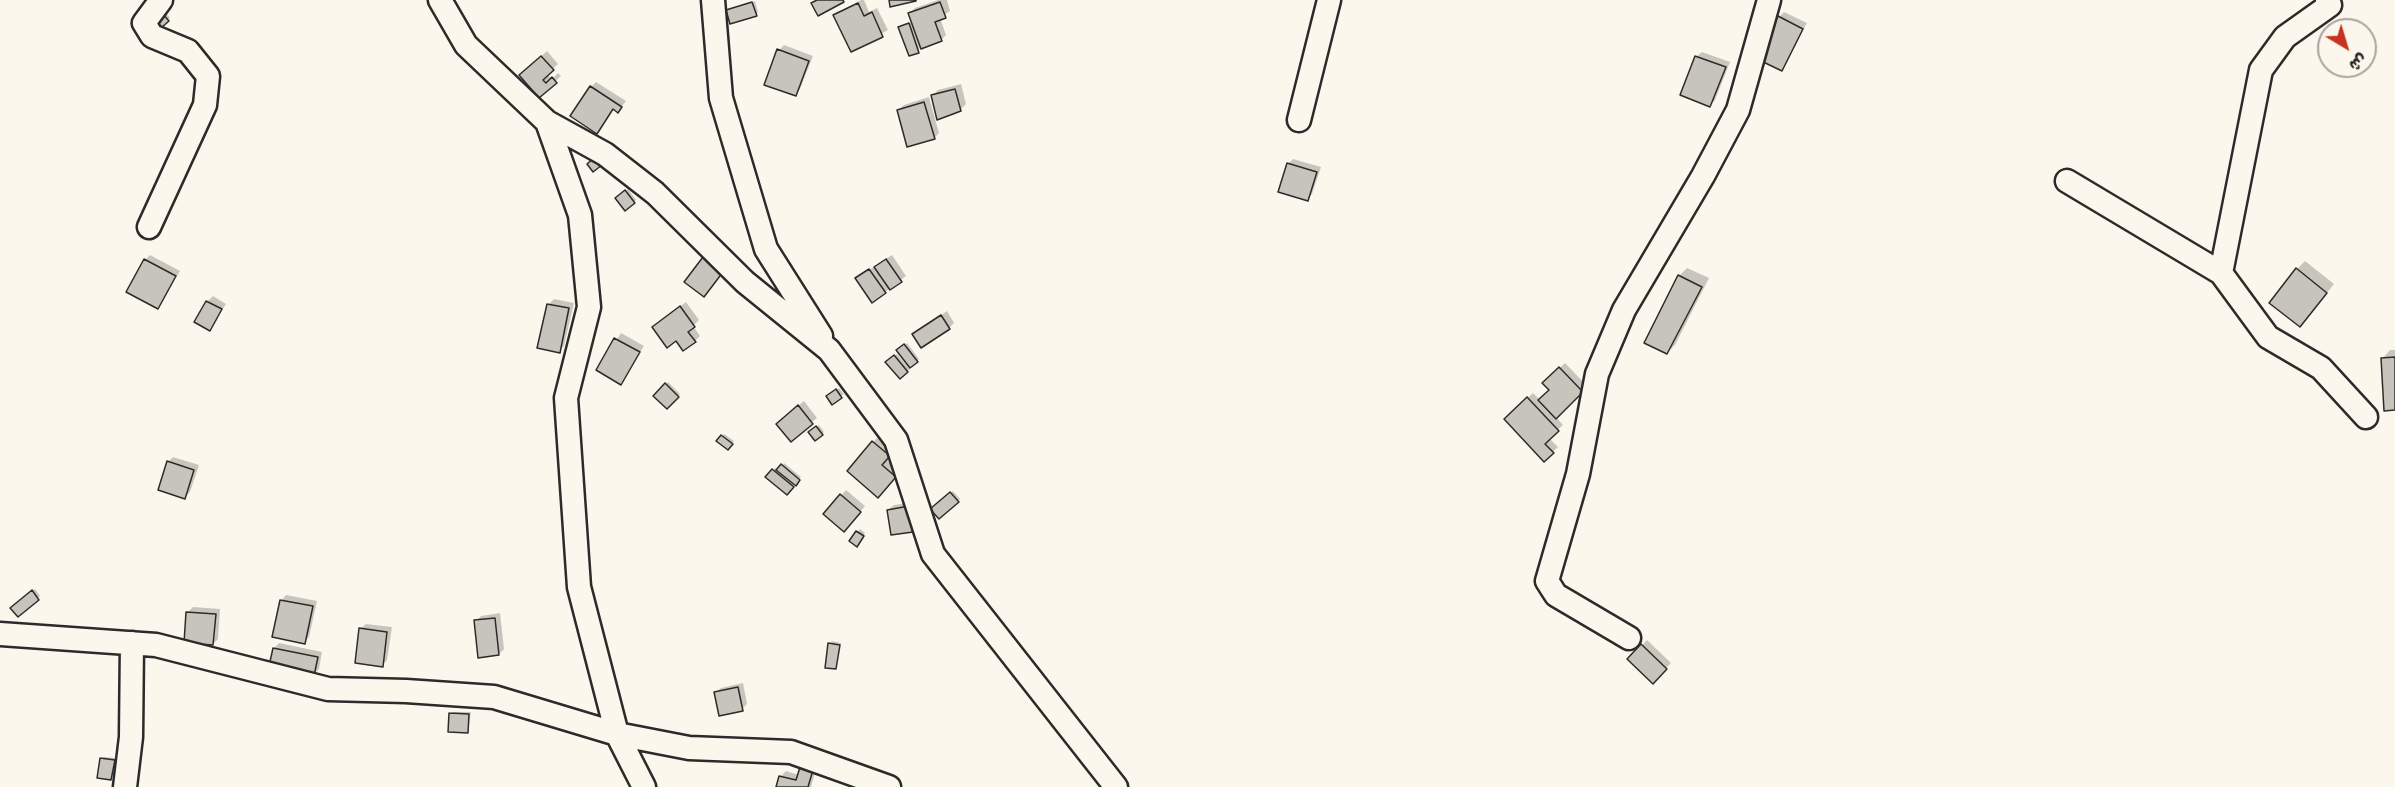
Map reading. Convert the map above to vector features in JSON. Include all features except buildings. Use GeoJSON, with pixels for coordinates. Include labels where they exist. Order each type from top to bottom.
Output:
{"type":"FeatureCollection","features":[{"type":"Feature","properties":{"kind":"street"},"geometry":{"type":"LineString","coordinates":[[149,227],[205,105],[208,76],[188,51],[152,36],[144,23],[161,0]]}},
{"type":"Feature","properties":{"kind":"street"},"geometry":{"type":"LineString","coordinates":[[440,0],[466,45],[547,122],[605,154],[655,193],[745,282],[829,350]]}},
{"type":"Feature","properties":{"kind":"street"},"geometry":{"type":"LineString","coordinates":[[713,0],[721,98],[766,249],[829,350],[896,440],[933,554],[1107,784]]}},
{"type":"Feature","properties":{"kind":"street"},"geometry":{"type":"LineString","coordinates":[[1299,120],[1329,0]]}},
{"type":"Feature","properties":{"kind":"street"},"geometry":{"type":"LineString","coordinates":[[1629,638],[1557,595],[1547,581],[1578,474],[1597,374],[1624,310],[1738,110],[1769,0]]}},
{"type":"Feature","properties":{"kind":"street"},"geometry":{"type":"LineString","coordinates":[[2221,273],[2261,70],[2285,37],[2336,2]]}},
{"type":"Feature","properties":{"kind":"street"},"geometry":{"type":"LineString","coordinates":[[547,122],[580,214],[589,307],[566,398],[579,587],[617,734],[644,787]]}},
{"type":"Feature","properties":{"kind":"street"},"geometry":{"type":"LineString","coordinates":[[2067,181],[2221,273],[2268,337],[2321,368],[2366,417]]}},
{"type":"Feature","properties":{"kind":"street"},"geometry":{"type":"LineString","coordinates":[[0,634],[156,645],[328,689],[494,697],[617,734],[688,748],[791,752],[889,787]]}},
{"type":"Feature","properties":{"kind":"street"},"geometry":{"type":"LineString","coordinates":[[125,787],[131,737],[132,643]]}}]}
